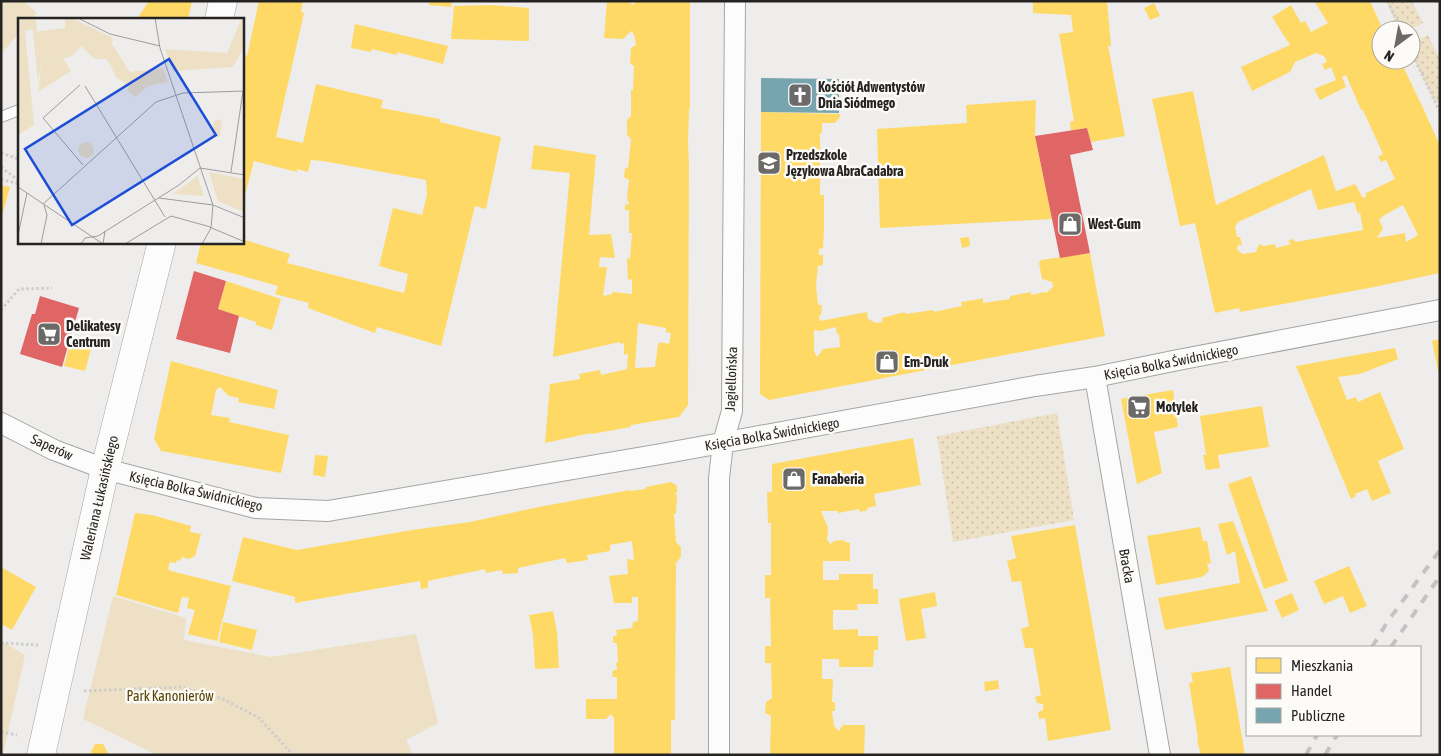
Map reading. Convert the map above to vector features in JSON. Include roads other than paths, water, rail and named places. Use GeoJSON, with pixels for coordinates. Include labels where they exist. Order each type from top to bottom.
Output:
{"type":"FeatureCollection","features":[{"type":"Feature","properties":{"kind":"street"},"geometry":{"type":"LineString","coordinates":[[219,18],[223,1]]}},
{"type":"Feature","properties":{"kind":"street","name":"Jagiellońska"},"geometry":{"type":"LineString","coordinates":[[719,755],[719,478],[723,443],[732,411],[735,1]]}},
{"type":"Feature","properties":{"kind":"street","name":"Waleriana Łukasińskiego"},"geometry":{"type":"LineString","coordinates":[[41,755],[105,469],[161,244]]}},
{"type":"Feature","properties":{"kind":"street","name":"Księcia Bolka Świdnickiego"},"geometry":{"type":"LineString","coordinates":[[105,469],[256,508],[328,511],[723,443],[1035,386],[1095,378],[1178,360],[1440,310]]}},
{"type":"Feature","properties":{"kind":"street","name":"Bracka"},"geometry":{"type":"LineString","coordinates":[[1095,378],[1160,755]]}},
{"type":"Feature","properties":{"kind":"street","name":"Saperów"},"geometry":{"type":"LineString","coordinates":[[1,423],[54,450],[105,469]]}},
{"type":"Feature","properties":{"kind":"lane"},"geometry":{"type":"LineString","coordinates":[[1,117],[18,110]]}},
{"type":"Feature","properties":{"kind":"railway"},"geometry":{"type":"LineString","coordinates":[[1373,646],[1388,621],[1440,550]]}},
{"type":"Feature","properties":{"kind":"railway"},"geometry":{"type":"LineString","coordinates":[[1392,646],[1440,576]]}},
{"type":"Feature","properties":{"kind":"railway"},"geometry":{"type":"LineString","coordinates":[[1306,755],[1316,736]]}},
{"type":"Feature","properties":{"kind":"railway"},"geometry":{"type":"LineString","coordinates":[[1325,755],[1336,736]]}},
{"type":"Feature","properties":{"kind":"place","name":"Kościół Adwentystów Dnia Siódmego"},"geometry":{"type":"Point","coordinates":[800,95]}},
{"type":"Feature","properties":{"kind":"place","name":"Przedszkole Językowa AbraCadabra"},"geometry":{"type":"Point","coordinates":[769,163]}},
{"type":"Feature","properties":{"kind":"place","name":"West-Gum"},"geometry":{"type":"Point","coordinates":[1070,224]}},
{"type":"Feature","properties":{"kind":"place","name":"Delikatesy Centrum"},"geometry":{"type":"Point","coordinates":[49,334]}},
{"type":"Feature","properties":{"kind":"place","name":"Em-Druk"},"geometry":{"type":"Point","coordinates":[887,362]}},
{"type":"Feature","properties":{"kind":"place","name":"Motylek"},"geometry":{"type":"Point","coordinates":[1139,407]}},
{"type":"Feature","properties":{"kind":"place","name":"Fanaberia"},"geometry":{"type":"Point","coordinates":[794,479]}},
{"type":"Feature","properties":{"kind":"park label","name":"Park Kanonierów"},"geometry":{"type":"Point","coordinates":[170,696]}}]}
